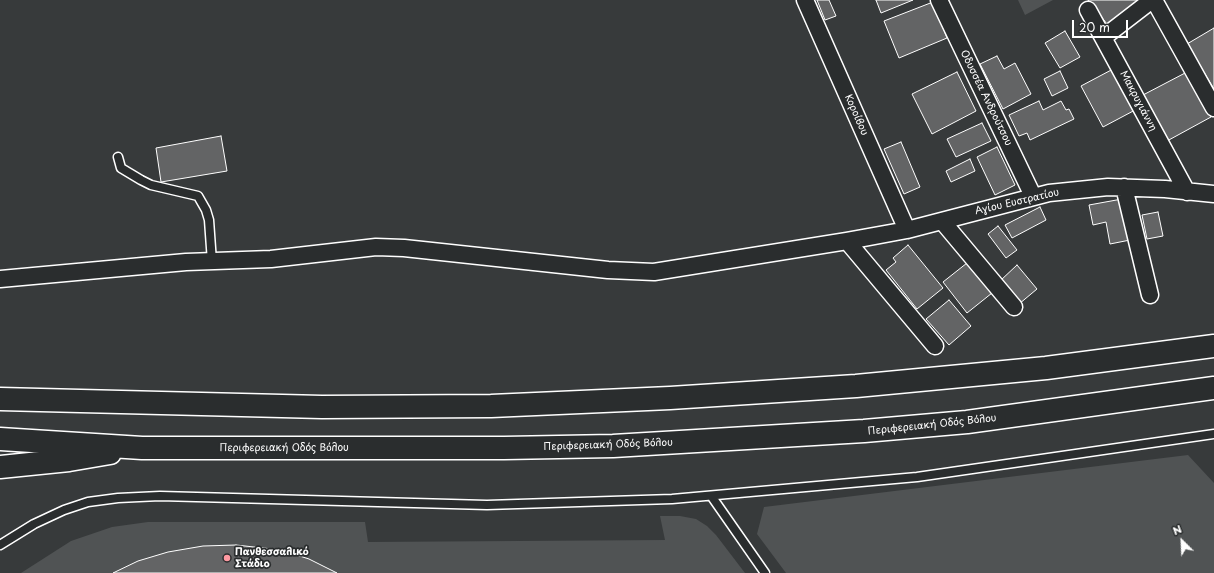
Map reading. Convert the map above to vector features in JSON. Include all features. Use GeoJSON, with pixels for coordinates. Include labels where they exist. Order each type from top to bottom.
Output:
{"type":"FeatureCollection","features":[{"type":"Feature","properties":{"kind":"main road"},"geometry":{"type":"LineString","coordinates":[[0,399],[322,406],[491,406],[670,398],[856,386],[991,373],[1214,346]]}},
{"type":"Feature","properties":{"kind":"main road","name":"Περιφερειακή Οδός Βόλου"},"geometry":{"type":"LineString","coordinates":[[0,439],[142,448],[504,448],[613,446],[751,439],[968,422],[1214,388]]}},
{"type":"Feature","properties":{"kind":"main road"},"geometry":{"type":"LineString","coordinates":[[0,390],[91,402]]}},
{"type":"Feature","properties":{"kind":"main road"},"geometry":{"type":"LineString","coordinates":[[0,467],[69,460],[142,448]]}},
{"type":"Feature","properties":{"kind":"street","name":"Κοροίβου"},"geometry":{"type":"LineString","coordinates":[[805,0],[907,230]]}},
{"type":"Feature","properties":{"kind":"street","name":"Οδυσσέα Ανδρούτσου"},"geometry":{"type":"LineString","coordinates":[[939,0],[1033,196]]}},
{"type":"Feature","properties":{"kind":"street"},"geometry":{"type":"LineString","coordinates":[[1104,37],[1153,0],[1214,108]]}},
{"type":"Feature","properties":{"kind":"street","name":"Μακρυγιάννη"},"geometry":{"type":"LineString","coordinates":[[1088,10],[1187,192]]}},
{"type":"Feature","properties":{"kind":"street","name":"Αγίου Ευστρατίου"},"geometry":{"type":"LineString","coordinates":[[0,279],[186,262],[271,259],[359,248],[390,247],[608,270],[654,272],[907,230],[1033,196],[1101,187],[1124,187],[1214,194]]}},
{"type":"Feature","properties":{"kind":"street"},"geometry":{"type":"LineString","coordinates":[[1124,187],[1150,295]]}},
{"type":"Feature","properties":{"kind":"street"},"geometry":{"type":"LineString","coordinates":[[942,221],[1014,307]]}},
{"type":"Feature","properties":{"kind":"street"},"geometry":{"type":"LineString","coordinates":[[847,241],[934,346]]}},
{"type":"Feature","properties":{"kind":"lane"},"geometry":{"type":"LineString","coordinates":[[118,158],[121,168],[141,180],[150,184],[198,196],[206,210],[209,220],[212,262]]}},
{"type":"Feature","properties":{"kind":"lane"},"geometry":{"type":"LineString","coordinates":[[0,545],[34,524],[75,506],[102,499],[135,496],[486,505],[598,502],[712,496],[917,477],[1214,434]]}},
{"type":"Feature","properties":{"kind":"lane"},"geometry":{"type":"LineString","coordinates":[[712,496],[765,573]]}},
{"type":"Feature","properties":{"kind":"shaded area"},"geometry":{"type":"Polygon","coordinates":[[[1018,0],[1053,0],[1025,15],[1018,0]]]}},
{"type":"Feature","properties":{"kind":"shaded area"},"geometry":{"type":"Polygon","coordinates":[[[1188,455],[1214,483],[1214,573],[786,573],[757,534],[764,507],[1188,455]]]}},
{"type":"Feature","properties":{"kind":"shaded area","name":"Πανθεσσαλικό Στάδιο"},"geometry":{"type":"Polygon","coordinates":[[[660,516],[680,516],[696,519],[707,526],[716,535],[745,573],[21,573],[71,541],[112,527],[148,522],[365,522],[368,542],[665,540],[660,516]]]}},
{"type":"Feature","properties":{"kind":"building"},"geometry":{"type":"Polygon","coordinates":[[[817,0],[829,0],[836,16],[825,20],[817,0]]]}},
{"type":"Feature","properties":{"kind":"building"},"geometry":{"type":"Polygon","coordinates":[[[876,0],[913,0],[881,13],[876,0]]]}},
{"type":"Feature","properties":{"kind":"building"},"geometry":{"type":"Polygon","coordinates":[[[1088,0],[1136,0],[1137,1],[1107,24],[1088,0]]]}},
{"type":"Feature","properties":{"kind":"building"},"geometry":{"type":"Polygon","coordinates":[[[933,2],[947,38],[899,58],[884,21],[933,2]]]}},
{"type":"Feature","properties":{"kind":"building"},"geometry":{"type":"Polygon","coordinates":[[[1214,28],[1214,89],[1187,44],[1214,28]]]}},
{"type":"Feature","properties":{"kind":"building"},"geometry":{"type":"Polygon","coordinates":[[[1065,31],[1080,57],[1060,68],[1045,43],[1065,31]]]}},
{"type":"Feature","properties":{"kind":"building"},"geometry":{"type":"Polygon","coordinates":[[[997,56],[1004,69],[1015,63],[1031,94],[1003,109],[980,64],[997,56]]]}},
{"type":"Feature","properties":{"kind":"building"},"geometry":{"type":"Polygon","coordinates":[[[1115,68],[1137,109],[1103,127],[1081,86],[1115,68]]]}},
{"type":"Feature","properties":{"kind":"building"},"geometry":{"type":"Polygon","coordinates":[[[1060,71],[1068,88],[1052,96],[1044,79],[1060,71]]]}},
{"type":"Feature","properties":{"kind":"building"},"geometry":{"type":"Polygon","coordinates":[[[957,72],[976,111],[932,134],[912,94],[957,72]]]}},
{"type":"Feature","properties":{"kind":"building"},"geometry":{"type":"Polygon","coordinates":[[[1187,72],[1211,117],[1167,141],[1143,95],[1187,72]]]}},
{"type":"Feature","properties":{"kind":"building"},"geometry":{"type":"Polygon","coordinates":[[[1039,101],[1043,110],[1061,101],[1066,110],[1069,109],[1074,119],[1030,140],[1027,133],[1019,136],[1009,115],[1039,101]]]}},
{"type":"Feature","properties":{"kind":"building"},"geometry":{"type":"Polygon","coordinates":[[[982,123],[991,141],[956,157],[947,139],[982,123]]]}},
{"type":"Feature","properties":{"kind":"building"},"geometry":{"type":"Polygon","coordinates":[[[221,136],[227,171],[161,182],[156,148],[221,136]]]}},
{"type":"Feature","properties":{"kind":"building"},"geometry":{"type":"Polygon","coordinates":[[[901,142],[920,187],[904,194],[884,149],[901,142]]]}},
{"type":"Feature","properties":{"kind":"building"},"geometry":{"type":"Polygon","coordinates":[[[997,147],[1015,185],[995,195],[977,157],[997,147]]]}},
{"type":"Feature","properties":{"kind":"building"},"geometry":{"type":"Polygon","coordinates":[[[970,159],[975,171],[951,182],[946,171],[970,159]]]}},
{"type":"Feature","properties":{"kind":"building"},"geometry":{"type":"Polygon","coordinates":[[[1122,199],[1130,240],[1110,244],[1106,222],[1093,225],[1089,205],[1122,199]]]}},
{"type":"Feature","properties":{"kind":"building"},"geometry":{"type":"Polygon","coordinates":[[[1040,207],[1046,220],[1012,238],[1005,225],[1040,207]]]}},
{"type":"Feature","properties":{"kind":"building"},"geometry":{"type":"Polygon","coordinates":[[[1158,212],[1163,236],[1147,239],[1142,215],[1158,212]]]}},
{"type":"Feature","properties":{"kind":"building"},"geometry":{"type":"Polygon","coordinates":[[[998,226],[1017,250],[1006,258],[988,234],[998,226]]]}},
{"type":"Feature","properties":{"kind":"building"},"geometry":{"type":"Polygon","coordinates":[[[908,245],[943,288],[917,309],[886,270],[896,262],[893,258],[908,245]]]}},
{"type":"Feature","properties":{"kind":"building"},"geometry":{"type":"Polygon","coordinates":[[[967,263],[992,293],[967,313],[943,282],[967,263]]]}},
{"type":"Feature","properties":{"kind":"building"},"geometry":{"type":"Polygon","coordinates":[[[1017,265],[1037,289],[1019,304],[1000,281],[1017,265]]]}},
{"type":"Feature","properties":{"kind":"building"},"geometry":{"type":"Polygon","coordinates":[[[949,300],[971,326],[949,345],[926,319],[949,300]]]}},
{"type":"Feature","properties":{"kind":"building","name":"Πανθεσσαλικό Στάδιο"},"geometry":{"type":"Polygon","coordinates":[[[236,545],[281,550],[309,559],[337,573],[113,573],[138,561],[168,552],[203,546],[236,545]]]}},
{"type":"Feature","properties":{"kind":"place","name":"Πανθεσσαλικό Στάδιο"},"geometry":{"type":"Point","coordinates":[227,558]}}]}
